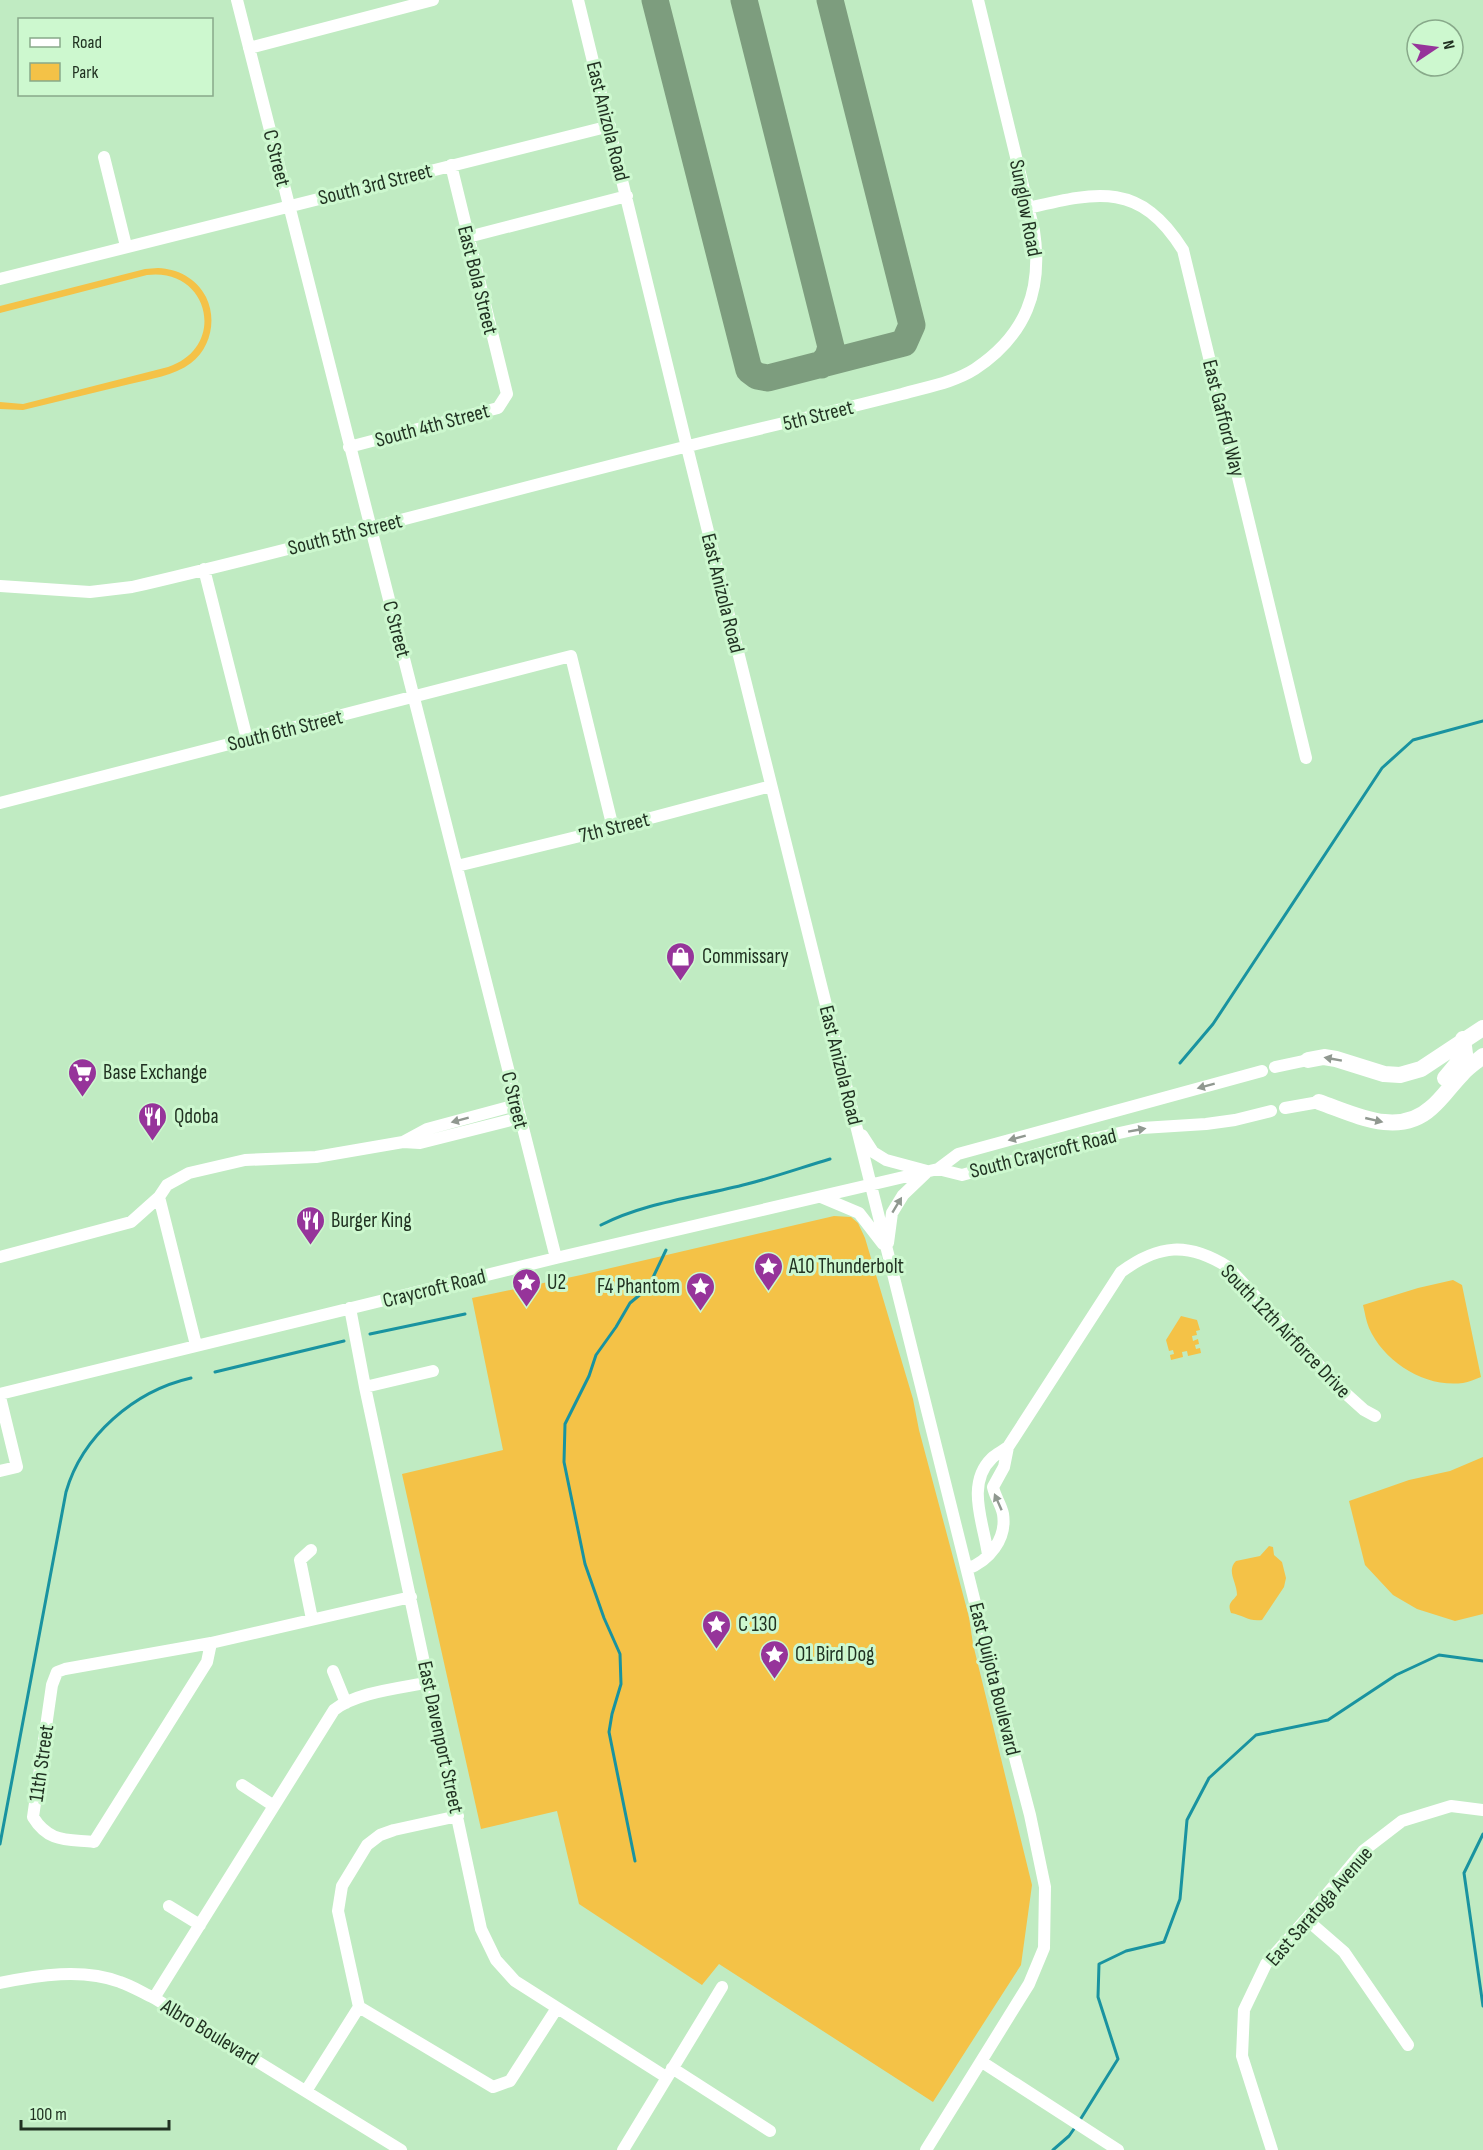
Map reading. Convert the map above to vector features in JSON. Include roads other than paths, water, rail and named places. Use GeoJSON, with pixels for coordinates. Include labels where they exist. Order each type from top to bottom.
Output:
{"type":"FeatureCollection","features":[{"type":"Feature","properties":{"kind":"main road"},"geometry":{"type":"LineString","coordinates":[[1308,1060],[1324,1057],[1384,1074],[1400,1075],[1421,1069],[1463,1039],[1483,1028]]}},
{"type":"Feature","properties":{"kind":"main road"},"geometry":{"type":"LineString","coordinates":[[1440,1100],[1445,1077],[1465,1054],[1463,1039]]}},
{"type":"Feature","properties":{"kind":"main road"},"geometry":{"type":"LineString","coordinates":[[1319,1102],[1373,1121],[1392,1124],[1414,1119],[1440,1100],[1463,1072],[1483,1056]]}},
{"type":"Feature","properties":{"kind":"street","name":"C Street"},"geometry":{"type":"LineString","coordinates":[[237,0],[556,1258]]}},
{"type":"Feature","properties":{"kind":"street"},"geometry":{"type":"LineString","coordinates":[[249,48],[408,3],[433,0]]}},
{"type":"Feature","properties":{"kind":"street","name":"East Anizola Road"},"geometry":{"type":"LineString","coordinates":[[578,0],[871,1185]]}},
{"type":"Feature","properties":{"kind":"street","name":"Sunglow Road"},"geometry":{"type":"LineString","coordinates":[[948,381],[974,370],[1000,349],[1018,327],[1034,293],[1037,272],[1037,251],[1028,208],[978,0]]}},
{"type":"Feature","properties":{"kind":"street","name":"South 3rd Street"},"geometry":{"type":"LineString","coordinates":[[0,279],[610,126]]}},
{"type":"Feature","properties":{"kind":"street"},"geometry":{"type":"LineString","coordinates":[[104,157],[126,246]]}},
{"type":"Feature","properties":{"kind":"street","name":"East Bola Street"},"geometry":{"type":"LineString","coordinates":[[451,165],[507,394]]}},
{"type":"Feature","properties":{"kind":"street","name":"East Gafford Way"},"geometry":{"type":"LineString","coordinates":[[1028,208],[1089,195],[1120,198],[1133,202],[1159,217],[1183,250],[1306,758]]}},
{"type":"Feature","properties":{"kind":"street"},"geometry":{"type":"LineString","coordinates":[[468,237],[627,196]]}},
{"type":"Feature","properties":{"kind":"street","name":"5th Street"},"geometry":{"type":"LineString","coordinates":[[687,447],[948,381]]}},
{"type":"Feature","properties":{"kind":"street","name":"South 4th Street"},"geometry":{"type":"LineString","coordinates":[[350,447],[498,408],[507,394]]}},
{"type":"Feature","properties":{"kind":"street","name":"South 5th Street"},"geometry":{"type":"LineString","coordinates":[[0,586],[90,592],[132,587],[687,447]]}},
{"type":"Feature","properties":{"kind":"street"},"geometry":{"type":"LineString","coordinates":[[204,569],[247,739]]}},
{"type":"Feature","properties":{"kind":"street","name":"South 6th Street"},"geometry":{"type":"LineString","coordinates":[[0,803],[571,656],[613,828]]}},
{"type":"Feature","properties":{"kind":"street","name":"7th Street"},"geometry":{"type":"LineString","coordinates":[[457,866],[771,786]]}},
{"type":"Feature","properties":{"kind":"street"},"geometry":{"type":"LineString","coordinates":[[1275,1067],[1308,1060]]}},
{"type":"Feature","properties":{"kind":"street","name":"South Craycroft Road"},"geometry":{"type":"LineString","coordinates":[[933,1170],[958,1154],[1262,1071]]}},
{"type":"Feature","properties":{"kind":"street"},"geometry":{"type":"LineString","coordinates":[[1285,1108],[1319,1102]]}},
{"type":"Feature","properties":{"kind":"street"},"geometry":{"type":"LineString","coordinates":[[403,1142],[428,1129],[516,1105]]}},
{"type":"Feature","properties":{"kind":"street","name":"South Craycroft Road"},"geometry":{"type":"LineString","coordinates":[[933,1170],[962,1175],[1092,1139],[1142,1128],[1206,1124],[1271,1111]]}},
{"type":"Feature","properties":{"kind":"street"},"geometry":{"type":"LineString","coordinates":[[0,1257],[131,1222],[159,1197],[167,1185],[182,1176],[245,1160],[316,1157],[403,1142],[420,1143],[519,1118]]}},
{"type":"Feature","properties":{"kind":"street"},"geometry":{"type":"LineString","coordinates":[[856,1126],[873,1152],[882,1158],[933,1170]]}},
{"type":"Feature","properties":{"kind":"street"},"geometry":{"type":"LineString","coordinates":[[887,1249],[892,1213],[903,1195],[933,1170]]}},
{"type":"Feature","properties":{"kind":"street","name":"Craycroft Road"},"geometry":{"type":"LineString","coordinates":[[0,1396],[196,1345],[933,1170]]}},
{"type":"Feature","properties":{"kind":"street","name":"East Quijota Boulevard"},"geometry":{"type":"LineString","coordinates":[[871,1185],[1030,1815],[1045,1887],[1044,1948],[1029,1984],[927,2150]]}},
{"type":"Feature","properties":{"kind":"street"},"geometry":{"type":"LineString","coordinates":[[159,1197],[196,1345]]}},
{"type":"Feature","properties":{"kind":"street"},"geometry":{"type":"LineString","coordinates":[[821,1197],[859,1213],[887,1249]]}},
{"type":"Feature","properties":{"kind":"street","name":"South 12th Airforce Drive"},"geometry":{"type":"LineString","coordinates":[[967,1569],[979,1564],[994,1550],[1003,1524],[1001,1507],[993,1487],[1004,1467],[1008,1447],[1121,1272],[1148,1256],[1168,1250],[1188,1250],[1211,1257],[1228,1268],[1344,1392],[1364,1410],[1375,1416]]}},
{"type":"Feature","properties":{"kind":"street","name":"East Davenport Street"},"geometry":{"type":"LineString","coordinates":[[350,1308],[481,1929],[489,1948],[502,1968],[515,1981],[556,2008],[770,2131]]}},
{"type":"Feature","properties":{"kind":"street"},"geometry":{"type":"LineString","coordinates":[[365,1387],[433,1371]]}},
{"type":"Feature","properties":{"kind":"street"},"geometry":{"type":"LineString","coordinates":[[0,1396],[17,1467],[0,1471]]}},
{"type":"Feature","properties":{"kind":"street","name":"South 12th Airforce Drive"},"geometry":{"type":"LineString","coordinates":[[988,1555],[978,1501],[978,1486],[983,1471],[992,1457],[1008,1447]]}},
{"type":"Feature","properties":{"kind":"street"},"geometry":{"type":"LineString","coordinates":[[312,1550],[300,1560],[312,1619]]}},
{"type":"Feature","properties":{"kind":"street","name":"11th Street"},"geometry":{"type":"LineString","coordinates":[[211,1642],[207,1662],[94,1842],[50,1837],[39,1827],[33,1817],[52,1685],[57,1672],[211,1642],[411,1597]]}},
{"type":"Feature","properties":{"kind":"street"},"geometry":{"type":"LineString","coordinates":[[333,1671],[345,1703]]}},
{"type":"Feature","properties":{"kind":"street"},"geometry":{"type":"LineString","coordinates":[[154,1998],[334,1710],[357,1698],[430,1682]]}},
{"type":"Feature","properties":{"kind":"street"},"geometry":{"type":"LineString","coordinates":[[242,1785],[274,1806]]}},
{"type":"Feature","properties":{"kind":"street","name":"East Saratoga Avenue"},"geometry":{"type":"LineString","coordinates":[[1272,2150],[1242,2056],[1244,2010],[1266,1964],[1363,1851],[1402,1821],[1451,1806],[1483,1810]]}},
{"type":"Feature","properties":{"kind":"street"},"geometry":{"type":"LineString","coordinates":[[306,2091],[359,2007],[338,1911],[339,1893],[342,1886],[368,1845],[380,1835],[458,1816]]}},
{"type":"Feature","properties":{"kind":"street"},"geometry":{"type":"LineString","coordinates":[[169,1906],[200,1925]]}},
{"type":"Feature","properties":{"kind":"street"},"geometry":{"type":"LineString","coordinates":[[1306,1920],[1344,1952],[1408,2045]]}},
{"type":"Feature","properties":{"kind":"street","name":"Albro Boulevard"},"geometry":{"type":"LineString","coordinates":[[0,1983],[50,1974],[86,1975],[118,1981],[154,1998],[401,2150]]}},
{"type":"Feature","properties":{"kind":"street"},"geometry":{"type":"LineString","coordinates":[[623,2150],[722,1987]]}},
{"type":"Feature","properties":{"kind":"street"},"geometry":{"type":"LineString","coordinates":[[359,2007],[493,2087],[510,2081],[556,2008]]}},
{"type":"Feature","properties":{"kind":"street"},"geometry":{"type":"LineString","coordinates":[[982,2062],[1118,2150]]}},
{"type":"Feature","properties":{"kind":"waterway"},"geometry":{"type":"LineString","coordinates":[[1180,1063],[1213,1024],[1382,768],[1413,740],[1483,721]]}},
{"type":"Feature","properties":{"kind":"waterway"},"geometry":{"type":"LineString","coordinates":[[601,1225],[654,1205],[729,1189],[830,1159]]}},
{"type":"Feature","properties":{"kind":"waterway"},"geometry":{"type":"LineString","coordinates":[[635,1861],[609,1732],[621,1684],[620,1654],[604,1618],[585,1564],[564,1462],[565,1424],[589,1376],[596,1355],[630,1303],[648,1288],[666,1250]]}},
{"type":"Feature","properties":{"kind":"waterway"},"geometry":{"type":"LineString","coordinates":[[370,1334],[465,1314]]}},
{"type":"Feature","properties":{"kind":"waterway"},"geometry":{"type":"LineString","coordinates":[[215,1372],[344,1341]]}},
{"type":"Feature","properties":{"kind":"waterway"},"geometry":{"type":"LineString","coordinates":[[0,1844],[66,1492],[74,1472],[84,1452],[113,1419],[150,1393],[191,1378]]}},
{"type":"Feature","properties":{"kind":"waterway"},"geometry":{"type":"LineString","coordinates":[[1080,2120],[1118,2059],[1098,1997],[1099,1964],[1126,1951],[1164,1942],[1180,1899],[1187,1820],[1209,1778],[1256,1735],[1328,1720],[1396,1675],[1439,1655],[1483,1661]]}},
{"type":"Feature","properties":{"kind":"waterway"},"geometry":{"type":"LineString","coordinates":[[1483,1834],[1464,1873],[1483,2006]]}},
{"type":"Feature","properties":{"kind":"waterway"},"geometry":{"type":"LineString","coordinates":[[1053,2150],[1069,2136],[1076,2126]]}},
{"type":"Feature","properties":{"kind":"place","name":"Commissary"},"geometry":{"type":"Point","coordinates":[681,982]}},
{"type":"Feature","properties":{"kind":"place","name":"Base Exchange"},"geometry":{"type":"Point","coordinates":[82,1098]}},
{"type":"Feature","properties":{"kind":"place","name":"Qdoba"},"geometry":{"type":"Point","coordinates":[153,1142]}},
{"type":"Feature","properties":{"kind":"place","name":"Burger King"},"geometry":{"type":"Point","coordinates":[310,1246]}},
{"type":"Feature","properties":{"kind":"place","name":"A10 Thunderbolt"},"geometry":{"type":"Point","coordinates":[768,1292]}},
{"type":"Feature","properties":{"kind":"place","name":"U2"},"geometry":{"type":"Point","coordinates":[526,1308]}},
{"type":"Feature","properties":{"kind":"place","name":"F4 Phantom"},"geometry":{"type":"Point","coordinates":[701,1312]}},
{"type":"Feature","properties":{"kind":"place","name":"C 130"},"geometry":{"type":"Point","coordinates":[717,1650]}},
{"type":"Feature","properties":{"kind":"place","name":"O1 Bird Dog"},"geometry":{"type":"Point","coordinates":[774,1680]}}]}
